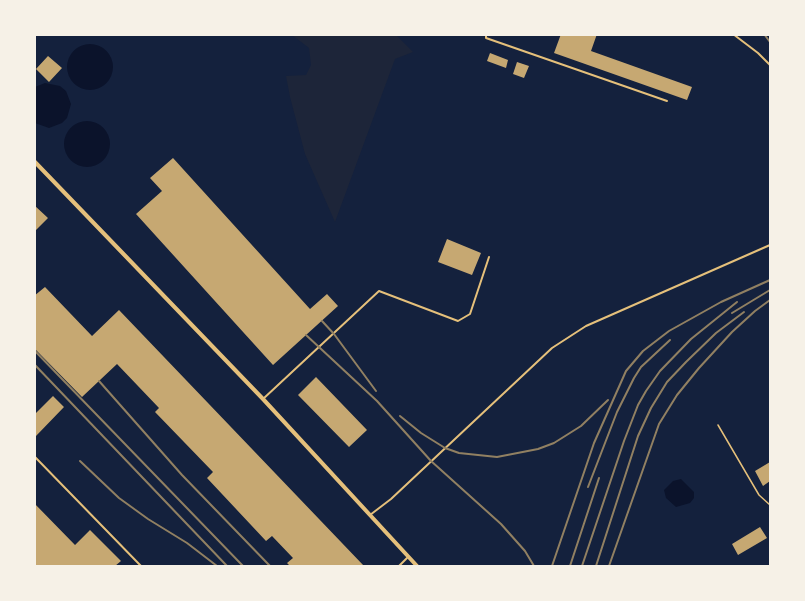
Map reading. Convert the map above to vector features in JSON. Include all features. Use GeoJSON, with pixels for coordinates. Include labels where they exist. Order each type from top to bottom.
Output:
{"type":"FeatureCollection","features":[{"type":"Feature","properties":{"kind":"street"},"geometry":{"type":"LineString","coordinates":[[34,161],[263,399],[417,567]]}},
{"type":"Feature","properties":{"kind":"lane"},"geometry":{"type":"LineString","coordinates":[[486,34],[486,38],[667,101]]}},
{"type":"Feature","properties":{"kind":"lane"},"geometry":{"type":"LineString","coordinates":[[733,34],[771,65]]}},
{"type":"Feature","properties":{"kind":"lane"},"geometry":{"type":"LineString","coordinates":[[369,515],[391,499],[552,348],[586,326],[771,245]]}},
{"type":"Feature","properties":{"kind":"lane"},"geometry":{"type":"LineString","coordinates":[[263,399],[379,291],[458,321],[471,314],[489,257]]}},
{"type":"Feature","properties":{"kind":"lane"},"geometry":{"type":"LineString","coordinates":[[34,456],[141,567]]}},
{"type":"Feature","properties":{"kind":"lane"},"geometry":{"type":"LineString","coordinates":[[399,567],[408,557]]}},
{"type":"Feature","properties":{"kind":"path"},"geometry":{"type":"LineString","coordinates":[[718,425],[759,495],[771,505]]}},
{"type":"Feature","properties":{"kind":"shaded area"},"geometry":{"type":"Polygon","coordinates":[[[292,35],[396,35],[413,52],[395,59],[335,222],[305,154],[290,97],[286,76],[306,75],[311,65],[309,48],[292,35]]]}},
{"type":"Feature","properties":{"kind":"shaded area"},"geometry":{"type":"Polygon","coordinates":[[[90,44],[106,51],[113,67],[106,83],[90,90],[74,83],[67,67],[74,51],[90,44]]]}},
{"type":"Feature","properties":{"kind":"shaded area"},"geometry":{"type":"Polygon","coordinates":[[[45,83],[60,86],[66,91],[71,104],[67,118],[62,123],[49,128],[35,123],[35,87],[45,83]]]}},
{"type":"Feature","properties":{"kind":"shaded area"},"geometry":{"type":"Polygon","coordinates":[[[87,121],[103,128],[110,144],[103,160],[87,167],[71,160],[64,144],[71,128],[87,121]]]}},
{"type":"Feature","properties":{"kind":"shaded area"},"geometry":{"type":"Polygon","coordinates":[[[681,479],[694,492],[694,498],[690,503],[676,507],[666,498],[664,490],[673,481],[681,479]]]}},
{"type":"Feature","properties":{"kind":"building"},"geometry":{"type":"Polygon","coordinates":[[[561,34],[597,34],[591,51],[692,87],[687,100],[554,53],[561,34]]]}},
{"type":"Feature","properties":{"kind":"building"},"geometry":{"type":"Polygon","coordinates":[[[490,53],[508,60],[506,68],[487,61],[490,53]]]}},
{"type":"Feature","properties":{"kind":"building"},"geometry":{"type":"Polygon","coordinates":[[[48,56],[62,68],[49,82],[36,69],[48,56]]]}},
{"type":"Feature","properties":{"kind":"building"},"geometry":{"type":"Polygon","coordinates":[[[517,62],[529,66],[524,78],[513,74],[517,62]]]}},
{"type":"Feature","properties":{"kind":"building"},"geometry":{"type":"Polygon","coordinates":[[[173,158],[310,309],[327,294],[338,306],[273,365],[136,214],[162,191],[150,178],[173,158]]]}},
{"type":"Feature","properties":{"kind":"building"},"geometry":{"type":"Polygon","coordinates":[[[34,205],[48,218],[34,232],[34,205]]]}},
{"type":"Feature","properties":{"kind":"building"},"geometry":{"type":"Polygon","coordinates":[[[447,239],[481,253],[472,275],[438,262],[447,239]]]}},
{"type":"Feature","properties":{"kind":"building"},"geometry":{"type":"Polygon","coordinates":[[[45,287],[92,336],[119,310],[364,566],[290,566],[287,563],[293,558],[272,536],[266,541],[207,478],[213,472],[155,412],[159,408],[117,364],[82,397],[34,348],[34,296],[45,287]]]}},
{"type":"Feature","properties":{"kind":"building"},"geometry":{"type":"Polygon","coordinates":[[[316,377],[367,430],[349,447],[298,395],[316,377]]]}},
{"type":"Feature","properties":{"kind":"building"},"geometry":{"type":"Polygon","coordinates":[[[53,396],[64,407],[36,436],[34,415],[53,396]]]}},
{"type":"Feature","properties":{"kind":"building"},"geometry":{"type":"Polygon","coordinates":[[[770,462],[770,481],[763,486],[755,471],[770,462]]]}},
{"type":"Feature","properties":{"kind":"building"},"geometry":{"type":"Polygon","coordinates":[[[34,503],[75,545],[90,530],[121,561],[115,566],[34,566],[34,503]]]}},
{"type":"Feature","properties":{"kind":"building"},"geometry":{"type":"Polygon","coordinates":[[[760,527],[767,538],[738,555],[732,544],[760,527]]]}},
{"type":"Feature","properties":{"kind":"railway"},"geometry":{"type":"LineString","coordinates":[[764,34],[770,42]]}},
{"type":"Feature","properties":{"kind":"railway"},"geometry":{"type":"LineString","coordinates":[[552,566],[594,443],[626,371],[643,351],[669,331],[721,302],[770,280]]}},
{"type":"Feature","properties":{"kind":"railway"},"geometry":{"type":"LineString","coordinates":[[732,313],[770,290]]}},
{"type":"Feature","properties":{"kind":"railway"},"geometry":{"type":"LineString","coordinates":[[609,566],[659,424],[677,395],[699,368],[732,332],[770,300]]}},
{"type":"Feature","properties":{"kind":"railway"},"geometry":{"type":"LineString","coordinates":[[582,566],[624,441],[646,391],[660,371],[691,339],[737,302]]}},
{"type":"Feature","properties":{"kind":"railway"},"geometry":{"type":"LineString","coordinates":[[596,566],[638,436],[651,408],[667,382],[686,362],[716,333],[744,312]]}},
{"type":"Feature","properties":{"kind":"railway"},"geometry":{"type":"LineString","coordinates":[[322,321],[376,391]]}},
{"type":"Feature","properties":{"kind":"railway"},"geometry":{"type":"LineString","coordinates":[[306,335],[377,401],[431,461],[501,524],[525,551],[534,566]]}},
{"type":"Feature","properties":{"kind":"railway"},"geometry":{"type":"LineString","coordinates":[[588,487],[617,412],[634,378],[641,367],[670,340]]}},
{"type":"Feature","properties":{"kind":"railway"},"geometry":{"type":"LineString","coordinates":[[34,350],[243,566]]}},
{"type":"Feature","properties":{"kind":"railway"},"geometry":{"type":"LineString","coordinates":[[34,364],[227,566]]}},
{"type":"Feature","properties":{"kind":"railway"},"geometry":{"type":"LineString","coordinates":[[99,381],[182,475],[270,566]]}},
{"type":"Feature","properties":{"kind":"railway"},"geometry":{"type":"LineString","coordinates":[[400,416],[445,448],[459,453],[497,457],[538,449],[554,443],[581,426],[608,400]]}},
{"type":"Feature","properties":{"kind":"railway"},"geometry":{"type":"LineString","coordinates":[[80,461],[119,498],[217,566]]}},
{"type":"Feature","properties":{"kind":"railway"},"geometry":{"type":"LineString","coordinates":[[570,566],[599,478]]}}]}
